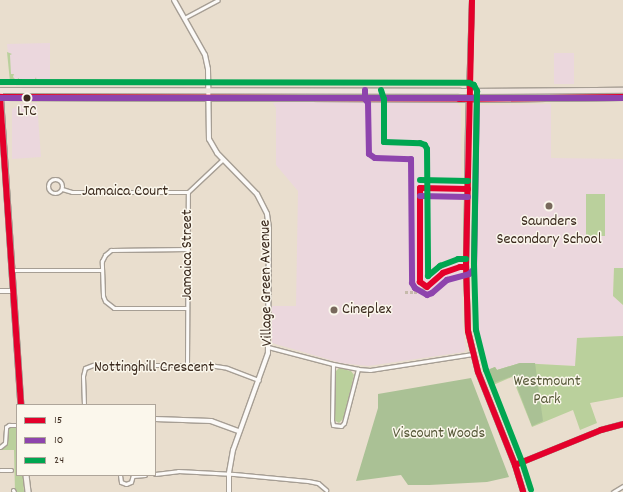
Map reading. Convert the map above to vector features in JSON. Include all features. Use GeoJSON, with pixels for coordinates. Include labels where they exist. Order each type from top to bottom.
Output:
{"type":"FeatureCollection","features":[{"type":"Feature","properties":{"kind":"main road"},"geometry":{"type":"LineString","coordinates":[[21,404],[12,291],[0,90],[623,90]]}},
{"type":"Feature","properties":{"kind":"main road"},"geometry":{"type":"LineString","coordinates":[[0,97],[623,97]]}},
{"type":"Feature","properties":{"kind":"main road"},"geometry":{"type":"LineString","coordinates":[[26,476],[28,492]]}},
{"type":"Feature","properties":{"kind":"street","name":"Village Green Avenue"},"geometry":{"type":"LineString","coordinates":[[174,0],[205,55],[208,69],[209,139],[217,153],[257,194],[267,214],[269,229],[268,347],[259,380],[240,431],[229,473],[229,492]]}},
{"type":"Feature","properties":{"kind":"street"},"geometry":{"type":"LineString","coordinates":[[184,18],[218,0]]}},
{"type":"Feature","properties":{"kind":"street"},"geometry":{"type":"LineString","coordinates":[[472,0],[468,98],[466,264],[468,331],[478,372],[515,465],[523,492]]}},
{"type":"Feature","properties":{"kind":"street","name":"Jamaica Street"},"geometry":{"type":"LineString","coordinates":[[187,365],[188,192],[223,159]]}},
{"type":"Feature","properties":{"kind":"street","name":"Jamaica Court"},"geometry":{"type":"LineString","coordinates":[[52,180],[57,180],[62,183],[62,189],[59,192],[53,193],[49,189],[48,185],[52,180]]}},
{"type":"Feature","properties":{"kind":"street","name":"Jamaica Court"},"geometry":{"type":"LineString","coordinates":[[62,189],[72,192],[188,192]]}},
{"type":"Feature","properties":{"kind":"street"},"geometry":{"type":"LineString","coordinates":[[187,308],[114,308],[105,301],[103,296],[102,270],[105,255],[111,250],[188,249]]}},
{"type":"Feature","properties":{"kind":"street"},"geometry":{"type":"LineString","coordinates":[[11,270],[102,270]]}},
{"type":"Feature","properties":{"kind":"street"},"geometry":{"type":"LineString","coordinates":[[0,291],[12,291]]}},
{"type":"Feature","properties":{"kind":"street"},"geometry":{"type":"LineString","coordinates":[[268,347],[333,364],[370,370],[473,354]]}},
{"type":"Feature","properties":{"kind":"street"},"geometry":{"type":"LineString","coordinates":[[333,364],[333,425],[341,426],[344,423],[358,369]]}},
{"type":"Feature","properties":{"kind":"street","name":"Nottinghill Crescent"},"geometry":{"type":"LineString","coordinates":[[84,404],[83,376],[85,368],[93,366],[209,365],[228,368],[259,380]]}},
{"type":"Feature","properties":{"kind":"street"},"geometry":{"type":"LineString","coordinates":[[156,419],[210,421],[240,431]]}},
{"type":"Feature","properties":{"kind":"street"},"geometry":{"type":"LineString","coordinates":[[515,465],[601,430],[623,424]]}},
{"type":"Feature","properties":{"kind":"street"},"geometry":{"type":"LineString","coordinates":[[0,448],[5,442],[6,427],[9,425],[16,425]]}},
{"type":"Feature","properties":{"kind":"street"},"geometry":{"type":"LineString","coordinates":[[0,470],[11,470]]}},
{"type":"Feature","properties":{"kind":"street"},"geometry":{"type":"LineString","coordinates":[[156,474],[178,471],[229,473],[308,481],[318,483],[326,490]]}},
{"type":"Feature","properties":{"kind":"street"},"geometry":{"type":"LineString","coordinates":[[120,476],[121,482],[126,484],[131,482],[133,476]]}},
{"type":"Feature","properties":{"kind":"street"},"geometry":{"type":"LineString","coordinates":[[613,492],[623,486]]}},
{"type":"Feature","properties":{"kind":"shaded area"},"geometry":{"type":"Polygon","coordinates":[[[50,43],[50,82],[11,81],[7,44],[50,43]]]}},
{"type":"Feature","properties":{"kind":"shaded area"},"geometry":{"type":"Polygon","coordinates":[[[554,53],[574,53],[574,84],[554,84],[554,53]]]}},
{"type":"Feature","properties":{"kind":"shaded area"},"geometry":{"type":"Polygon","coordinates":[[[289,100],[457,103],[461,107],[462,320],[466,349],[464,352],[368,366],[341,363],[272,343],[272,306],[296,306],[298,191],[276,165],[276,108],[273,103],[289,100]]]}},
{"type":"Feature","properties":{"kind":"shaded area"},"geometry":{"type":"Polygon","coordinates":[[[37,103],[41,157],[12,159],[12,109],[21,104],[37,103]]]}},
{"type":"Feature","properties":{"kind":"shaded area"},"geometry":{"type":"Polygon","coordinates":[[[551,104],[551,158],[623,159],[623,268],[614,268],[613,296],[623,305],[623,336],[577,338],[576,366],[520,363],[497,370],[495,367],[485,371],[476,337],[475,105],[551,104]]]}},
{"type":"Feature","properties":{"kind":"green space"},"geometry":{"type":"Polygon","coordinates":[[[7,52],[12,54],[10,55],[11,74],[14,74],[13,77],[16,80],[19,78],[19,80],[34,81],[36,77],[37,83],[10,82],[7,52]]]}},
{"type":"Feature","properties":{"kind":"green space"},"geometry":{"type":"Polygon","coordinates":[[[586,194],[605,194],[605,236],[586,236],[586,194]]]}},
{"type":"Feature","properties":{"kind":"green space"},"geometry":{"type":"Polygon","coordinates":[[[614,268],[623,268],[623,305],[613,296],[614,268]]]}},
{"type":"Feature","properties":{"kind":"green space","name":"Westmount Park"},"geometry":{"type":"Polygon","coordinates":[[[623,336],[623,397],[590,403],[597,423],[580,430],[573,410],[532,427],[512,377],[491,386],[485,371],[495,367],[497,370],[520,363],[575,366],[577,338],[623,336]]]}},
{"type":"Feature","properties":{"kind":"green space"},"geometry":{"type":"Polygon","coordinates":[[[520,363],[535,363],[543,421],[532,426],[513,376],[491,384],[485,371],[495,367],[497,370],[520,363]]]}},
{"type":"Feature","properties":{"kind":"green space"},"geometry":{"type":"Polygon","coordinates":[[[339,368],[351,371],[354,375],[344,418],[339,423],[334,420],[334,415],[335,372],[339,368]]]}},
{"type":"Feature","properties":{"kind":"green space","name":"Viscount Woods"},"geometry":{"type":"Polygon","coordinates":[[[471,378],[509,477],[487,482],[429,485],[408,485],[401,475],[356,481],[378,408],[378,394],[471,378]]]}},
{"type":"Feature","properties":{"kind":"green space"},"geometry":{"type":"Polygon","coordinates":[[[8,428],[16,428],[16,476],[23,476],[24,492],[15,492],[14,450],[0,450],[8,444],[8,428]]]}},
{"type":"Feature","properties":{"kind":"tunnel"},"geometry":{"type":"LineString","coordinates":[[405,292],[418,292],[427,287]]}},
{"type":"Feature","properties":{"kind":"transit line","name":"15"},"geometry":{"type":"LineString","coordinates":[[472,0],[466,264],[468,331],[478,372],[515,465],[523,492]]}},
{"type":"Feature","properties":{"kind":"transit line","name":"24"},"geometry":{"type":"LineString","coordinates":[[0,82],[469,83],[474,85],[477,91],[474,264],[476,330],[486,370],[522,462],[531,490]]}},
{"type":"Feature","properties":{"kind":"transit line","name":"10"},"geometry":{"type":"LineString","coordinates":[[365,90],[365,99],[368,103],[369,154],[375,158],[411,159],[412,283],[415,288],[427,295],[432,293],[447,280],[469,274],[474,269],[477,99]]}},
{"type":"Feature","properties":{"kind":"transit line","name":"24"},"geometry":{"type":"LineString","coordinates":[[381,90],[384,99],[384,142],[420,143],[425,145],[427,149],[428,276],[440,266],[458,259],[466,259]]}},
{"type":"Feature","properties":{"kind":"transit line","name":"15"},"geometry":{"type":"LineString","coordinates":[[21,404],[0,97],[459,99],[623,97]]}},
{"type":"Feature","properties":{"kind":"transit line","name":"10"},"geometry":{"type":"LineString","coordinates":[[0,98],[623,98]]}},
{"type":"Feature","properties":{"kind":"transit line","name":"24"},"geometry":{"type":"LineString","coordinates":[[420,180],[468,181]]}},
{"type":"Feature","properties":{"kind":"transit line","name":"15"},"geometry":{"type":"LineString","coordinates":[[466,267],[460,267],[443,273],[427,287],[420,282],[420,188],[468,189]]}},
{"type":"Feature","properties":{"kind":"transit line","name":"10"},"geometry":{"type":"LineString","coordinates":[[420,196],[468,197]]}},
{"type":"Feature","properties":{"kind":"transit line","name":"15"},"geometry":{"type":"LineString","coordinates":[[515,465],[601,430],[623,424]]}},
{"type":"Feature","properties":{"kind":"place","name":"LTC"},"geometry":{"type":"Point","coordinates":[27,98]}},
{"type":"Feature","properties":{"kind":"place","name":"Saunders Secondary School"},"geometry":{"type":"Point","coordinates":[549,206]}},
{"type":"Feature","properties":{"kind":"place","name":"Cineplex"},"geometry":{"type":"Point","coordinates":[334,310]}}]}
